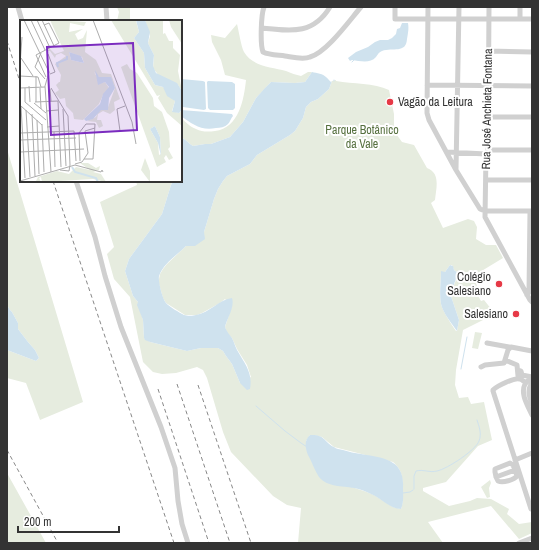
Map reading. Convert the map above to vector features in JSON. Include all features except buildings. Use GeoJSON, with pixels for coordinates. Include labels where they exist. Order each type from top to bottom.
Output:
{"type":"FeatureCollection","features":[{"type":"Feature","properties":{"kind":"street"},"geometry":{"type":"LineString","coordinates":[[18,7],[22,20]]}},
{"type":"Feature","properties":{"kind":"street"},"geometry":{"type":"LineString","coordinates":[[106,7],[107,20]]}},
{"type":"Feature","properties":{"kind":"street"},"geometry":{"type":"LineString","coordinates":[[264,7],[262,16],[262,51],[264,53],[308,58],[317,54],[331,42],[361,7]]}},
{"type":"Feature","properties":{"kind":"street"},"geometry":{"type":"LineString","coordinates":[[262,28],[289,31],[306,28],[316,24],[330,7]]}},
{"type":"Feature","properties":{"kind":"street"},"geometry":{"type":"LineString","coordinates":[[395,7],[395,19],[532,19]]}},
{"type":"Feature","properties":{"kind":"street"},"geometry":{"type":"LineString","coordinates":[[428,7],[427,113],[429,120],[456,170],[480,209],[485,211],[531,212],[529,292],[527,294]]}},
{"type":"Feature","properties":{"kind":"street"},"geometry":{"type":"LineString","coordinates":[[456,170],[459,7]]}},
{"type":"Feature","properties":{"kind":"street","name":"Rua José Anchieta Fontana"},"geometry":{"type":"LineString","coordinates":[[485,211],[489,86],[489,7]]}},
{"type":"Feature","properties":{"kind":"street"},"geometry":{"type":"LineString","coordinates":[[520,7],[520,19]]}},
{"type":"Feature","properties":{"kind":"street"},"geometry":{"type":"LineString","coordinates":[[488,51],[532,52]]}},
{"type":"Feature","properties":{"kind":"street"},"geometry":{"type":"LineString","coordinates":[[427,85],[532,86]]}},
{"type":"Feature","properties":{"kind":"street"},"geometry":{"type":"LineString","coordinates":[[488,117],[532,117]]}},
{"type":"Feature","properties":{"kind":"street"},"geometry":{"type":"LineString","coordinates":[[447,152],[457,153],[532,150]]}},
{"type":"Feature","properties":{"kind":"street"},"geometry":{"type":"LineString","coordinates":[[486,180],[532,180]]}},
{"type":"Feature","properties":{"kind":"street"},"geometry":{"type":"LineString","coordinates":[[76,182],[95,237],[104,276],[121,327],[161,427],[175,468],[178,501],[182,524],[188,543]]}},
{"type":"Feature","properties":{"kind":"street"},"geometry":{"type":"LineString","coordinates":[[485,211],[485,217],[489,225],[532,302]]}},
{"type":"Feature","properties":{"kind":"street"},"geometry":{"type":"LineString","coordinates":[[487,343],[532,351]]}},
{"type":"Feature","properties":{"kind":"street"},"geometry":{"type":"LineString","coordinates":[[481,367],[485,365],[502,363],[505,360],[510,348]]}},
{"type":"Feature","properties":{"kind":"street"},"geometry":{"type":"LineString","coordinates":[[505,360],[517,365],[519,379]]}},
{"type":"Feature","properties":{"kind":"street"},"geometry":{"type":"LineString","coordinates":[[518,370],[521,371],[522,375],[532,377]]}},
{"type":"Feature","properties":{"kind":"street"},"geometry":{"type":"LineString","coordinates":[[532,377],[526,383],[523,391],[532,415]]}},
{"type":"Feature","properties":{"kind":"street"},"geometry":{"type":"LineString","coordinates":[[526,383],[523,380],[515,379],[496,387],[493,392],[531,509]]}},
{"type":"Feature","properties":{"kind":"street"},"geometry":{"type":"LineString","coordinates":[[532,383],[528,390],[532,404]]}},
{"type":"Feature","properties":{"kind":"street"},"geometry":{"type":"LineString","coordinates":[[515,460],[532,453]]}},
{"type":"Feature","properties":{"kind":"street"},"geometry":{"type":"LineString","coordinates":[[510,464],[517,469],[517,476],[515,478],[501,482],[498,481],[494,472],[495,469],[510,464]]}},
{"type":"Feature","properties":{"kind":"street"},"geometry":{"type":"LineString","coordinates":[[519,543],[532,538]]}},
{"type":"Feature","properties":{"kind":"green space"},"geometry":{"type":"Polygon","coordinates":[[[117,7],[130,7],[130,20],[117,20],[119,12],[117,7]]]}},
{"type":"Feature","properties":{"kind":"green space"},"geometry":{"type":"Polygon","coordinates":[[[237,24],[244,52],[252,61],[263,66],[286,71],[295,75],[301,76],[308,72],[312,72],[305,82],[271,82],[256,98],[243,122],[230,137],[211,144],[193,146],[182,138],[182,119],[190,126],[198,130],[205,132],[215,131],[223,129],[235,119],[242,104],[246,80],[225,75],[221,60],[212,42],[211,35],[225,38],[237,24]]]}},
{"type":"Feature","properties":{"kind":"green space","name":"Parque Botânico da Vale"},"geometry":{"type":"Polygon","coordinates":[[[336,80],[370,85],[389,90],[394,114],[394,131],[402,142],[414,145],[427,168],[431,170],[436,177],[437,186],[435,200],[431,203],[443,228],[468,219],[474,221],[477,227],[476,239],[486,245],[496,245],[503,258],[475,275],[479,292],[477,294],[481,301],[484,300],[492,310],[488,314],[484,315],[483,320],[463,330],[455,385],[459,398],[468,397],[471,404],[484,402],[492,440],[478,446],[446,482],[423,488],[423,491],[449,506],[477,498],[491,499],[509,509],[507,514],[519,524],[532,522],[532,533],[519,539],[491,506],[428,522],[443,543],[298,543],[301,508],[287,505],[273,496],[231,452],[223,432],[207,378],[203,370],[197,367],[176,373],[162,374],[153,372],[143,362],[130,297],[114,279],[107,254],[114,247],[100,202],[137,185],[136,182],[172,182],[162,214],[129,259],[125,271],[133,296],[138,302],[143,320],[144,338],[150,342],[187,351],[201,348],[218,348],[223,351],[232,364],[240,383],[251,377],[247,365],[232,338],[227,333],[225,327],[232,306],[225,299],[197,315],[185,315],[166,303],[159,284],[160,274],[167,264],[186,246],[204,239],[204,232],[214,199],[218,189],[227,176],[250,164],[257,155],[295,131],[303,118],[306,107],[329,89],[332,81],[336,80]],[[450,265],[445,272],[441,272],[440,300],[442,307],[457,331],[459,320],[451,296],[458,275],[452,265],[450,265]],[[310,435],[306,441],[306,447],[320,477],[364,491],[374,495],[393,507],[401,509],[403,503],[402,476],[399,469],[393,462],[334,447],[322,437],[310,435]]]}},
{"type":"Feature","properties":{"kind":"green space"},"geometry":{"type":"Polygon","coordinates":[[[7,149],[83,402],[40,420],[26,383],[7,378],[7,350],[36,361],[39,358],[35,350],[18,329],[18,323],[7,305],[7,149]]]}},
{"type":"Feature","properties":{"kind":"green space"},"geometry":{"type":"Polygon","coordinates":[[[475,332],[482,333],[478,349],[472,348],[475,332]]]}},
{"type":"Feature","properties":{"kind":"green space"},"geometry":{"type":"Polygon","coordinates":[[[7,473],[46,543],[7,543],[7,473]]]}},
{"type":"Feature","properties":{"kind":"green space"},"geometry":{"type":"Polygon","coordinates":[[[490,480],[490,497],[487,498],[481,487],[490,480]]]}},
{"type":"Feature","properties":{"kind":"water"},"geometry":{"type":"Polygon","coordinates":[[[402,23],[408,23],[407,39],[404,47],[381,51],[371,61],[350,61],[348,58],[356,52],[380,40],[388,40],[392,38],[402,23]]]}},
{"type":"Feature","properties":{"kind":"water"},"geometry":{"type":"Polygon","coordinates":[[[312,72],[323,75],[331,82],[332,81],[329,89],[306,107],[303,118],[295,131],[257,155],[250,164],[227,176],[218,189],[214,199],[204,232],[205,239],[195,246],[186,246],[167,264],[159,276],[161,290],[166,303],[187,316],[201,314],[223,301],[232,298],[232,309],[225,327],[249,373],[251,383],[250,389],[247,390],[240,383],[232,364],[223,351],[218,348],[201,348],[187,351],[145,340],[143,320],[137,305],[138,302],[133,296],[125,271],[129,259],[162,214],[172,182],[182,182],[182,138],[193,146],[211,144],[230,137],[243,122],[256,98],[271,82],[305,82],[312,72]]]}},
{"type":"Feature","properties":{"kind":"water"},"geometry":{"type":"Polygon","coordinates":[[[182,79],[205,82],[206,109],[183,107],[182,79]]]}},
{"type":"Feature","properties":{"kind":"water"},"geometry":{"type":"Polygon","coordinates":[[[208,81],[232,82],[235,84],[235,108],[233,110],[210,110],[208,108],[208,81]]]}},
{"type":"Feature","properties":{"kind":"water"},"geometry":{"type":"Polygon","coordinates":[[[182,110],[232,114],[233,116],[228,124],[219,128],[206,129],[193,124],[182,117],[182,110]]]}},
{"type":"Feature","properties":{"kind":"water"},"geometry":{"type":"Polygon","coordinates":[[[450,265],[453,266],[454,270],[458,273],[451,296],[459,320],[457,331],[444,311],[440,300],[441,271],[445,272],[450,265]]]}},
{"type":"Feature","properties":{"kind":"water"},"geometry":{"type":"Polygon","coordinates":[[[7,305],[18,323],[18,329],[35,350],[39,358],[36,361],[7,350],[7,305]]]}},
{"type":"Feature","properties":{"kind":"water"},"geometry":{"type":"Polygon","coordinates":[[[310,435],[322,437],[337,449],[384,459],[396,466],[403,478],[403,504],[401,509],[397,509],[362,490],[335,486],[322,480],[316,472],[306,450],[306,442],[310,435]]]}},
{"type":"Feature","properties":{"kind":"waterway"},"geometry":{"type":"LineString","coordinates":[[461,369],[467,337]]}},
{"type":"Feature","properties":{"kind":"waterway"},"geometry":{"type":"LineString","coordinates":[[256,406],[285,431],[307,447]]}},
{"type":"Feature","properties":{"kind":"waterway"},"geometry":{"type":"LineString","coordinates":[[414,489],[414,476],[416,471],[442,470],[461,459],[477,445],[480,436],[477,420]]}},
{"type":"Feature","properties":{"kind":"waterway"},"geometry":{"type":"LineString","coordinates":[[403,493],[413,490]]}},
{"type":"Feature","properties":{"kind":"railway"},"geometry":{"type":"LineString","coordinates":[[7,41],[20,82]]}},
{"type":"Feature","properties":{"kind":"railway"},"geometry":{"type":"LineString","coordinates":[[53,182],[174,543]]}},
{"type":"Feature","properties":{"kind":"railway"},"geometry":{"type":"LineString","coordinates":[[177,384],[230,543]]}},
{"type":"Feature","properties":{"kind":"railway"},"geometry":{"type":"LineString","coordinates":[[198,385],[251,543]]}},
{"type":"Feature","properties":{"kind":"railway"},"geometry":{"type":"LineString","coordinates":[[158,389],[209,543]]}},
{"type":"Feature","properties":{"kind":"railway"},"geometry":{"type":"LineString","coordinates":[[7,450],[58,543]]}},
{"type":"Feature","properties":{"kind":"place","name":"Vagão da Leitura"},"geometry":{"type":"Point","coordinates":[390,102]}},
{"type":"Feature","properties":{"kind":"place","name":"Colégio Salesiano"},"geometry":{"type":"Point","coordinates":[499,284]}},
{"type":"Feature","properties":{"kind":"place","name":"Salesiano"},"geometry":{"type":"Point","coordinates":[516,314]}}]}
